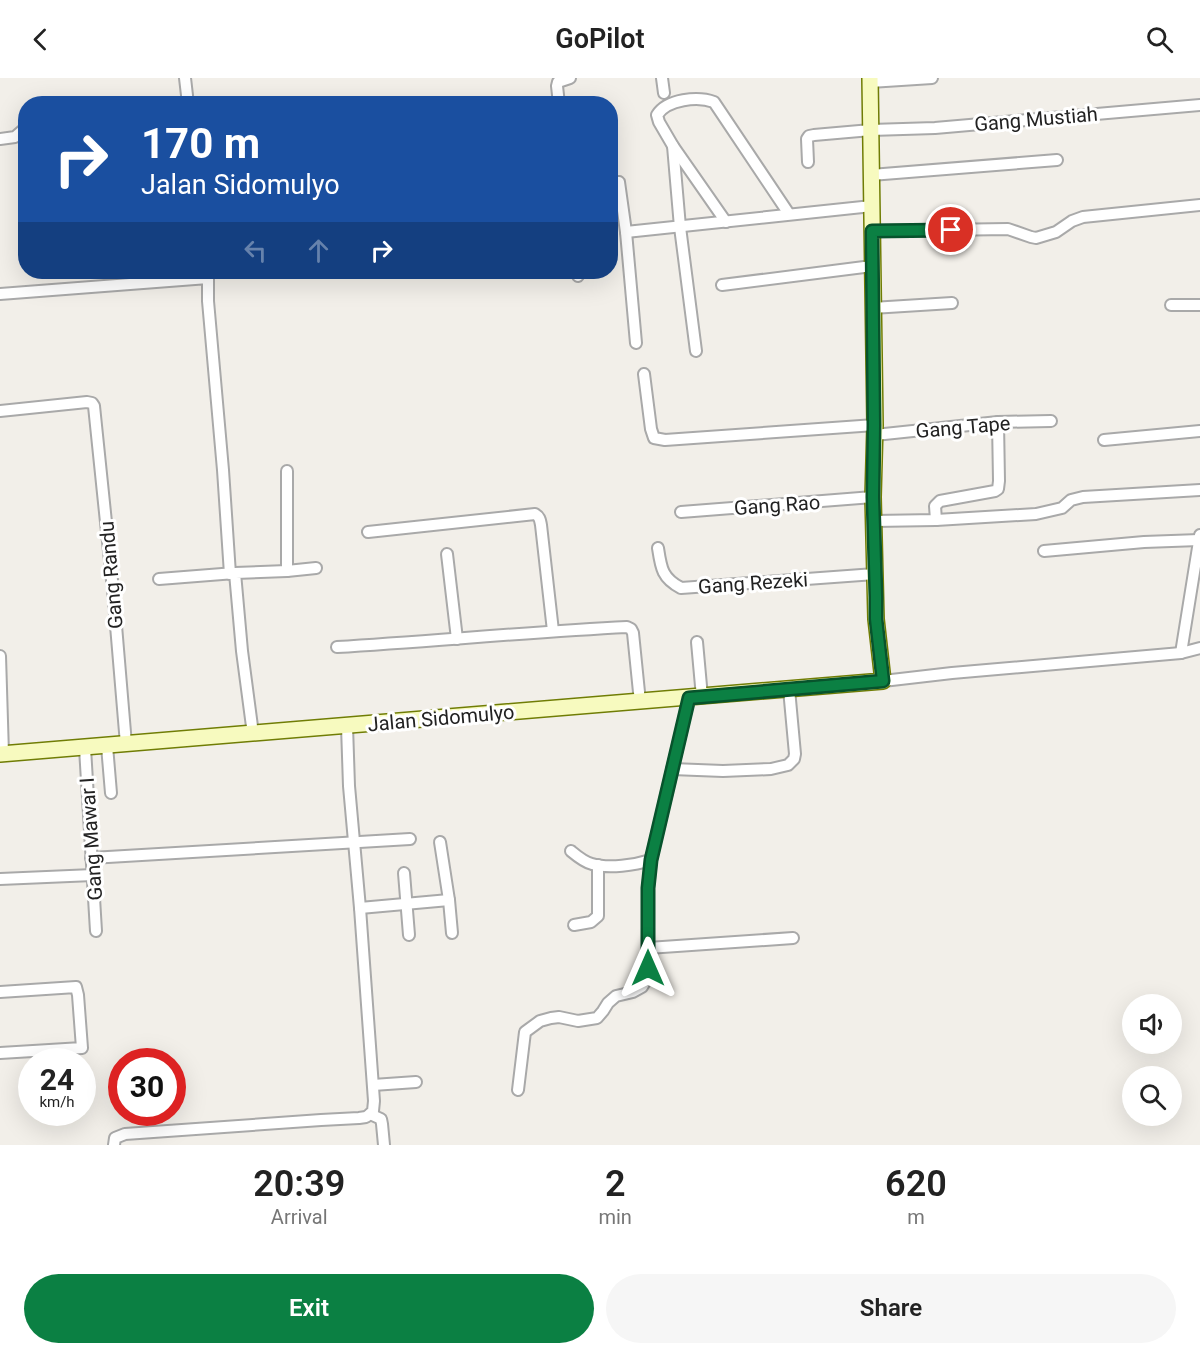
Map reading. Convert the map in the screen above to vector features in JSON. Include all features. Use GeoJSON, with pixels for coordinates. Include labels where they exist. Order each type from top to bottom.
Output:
{"type":"FeatureCollection","features":[{"type":"Feature","properties":{"kind":"street"},"geometry":{"type":"LineString","coordinates":[[185,78],[187,96]]}},
{"type":"Feature","properties":{"kind":"street"},"geometry":{"type":"LineString","coordinates":[[558,96],[558,82],[570,78]]}},
{"type":"Feature","properties":{"kind":"street"},"geometry":{"type":"LineString","coordinates":[[662,78],[664,93]]}},
{"type":"Feature","properties":{"kind":"street"},"geometry":{"type":"LineString","coordinates":[[932,78],[870,80],[873,497],[876,619],[883,681],[1181,653],[1200,648]]}},
{"type":"Feature","properties":{"kind":"street"},"geometry":{"type":"LineString","coordinates":[[726,222],[673,146],[658,119],[657,115],[666,105],[698,100],[714,102],[789,214]]}},
{"type":"Feature","properties":{"kind":"street","name":"Gang Mustiah"},"geometry":{"type":"LineString","coordinates":[[808,162],[806,144],[809,136],[871,130],[935,128],[1200,105]]}},
{"type":"Feature","properties":{"kind":"street"},"geometry":{"type":"LineString","coordinates":[[0,139],[18,134]]}},
{"type":"Feature","properties":{"kind":"street"},"geometry":{"type":"LineString","coordinates":[[673,146],[680,227],[696,351]]}},
{"type":"Feature","properties":{"kind":"street"},"geometry":{"type":"LineString","coordinates":[[872,175],[1057,160]]}},
{"type":"Feature","properties":{"kind":"street"},"geometry":{"type":"LineString","coordinates":[[619,183],[636,343]]}},
{"type":"Feature","properties":{"kind":"street"},"geometry":{"type":"LineString","coordinates":[[872,231],[1008,229],[1036,238],[1051,234],[1083,217],[1200,205]]}},
{"type":"Feature","properties":{"kind":"street"},"geometry":{"type":"LineString","coordinates":[[626,232],[872,206]]}},
{"type":"Feature","properties":{"kind":"street"},"geometry":{"type":"LineString","coordinates":[[722,285],[872,266]]}},
{"type":"Feature","properties":{"kind":"street"},"geometry":{"type":"LineString","coordinates":[[0,294],[195,279]]}},
{"type":"Feature","properties":{"kind":"street"},"geometry":{"type":"LineString","coordinates":[[208,279],[232,573],[253,734]]}},
{"type":"Feature","properties":{"kind":"street"},"geometry":{"type":"LineString","coordinates":[[872,308],[952,303]]}},
{"type":"Feature","properties":{"kind":"street"},"geometry":{"type":"LineString","coordinates":[[1171,305],[1200,305]]}},
{"type":"Feature","properties":{"kind":"street","name":"Gang Tape"},"geometry":{"type":"LineString","coordinates":[[644,374],[651,429],[654,438],[657,439],[1051,421]]}},
{"type":"Feature","properties":{"kind":"street","name":"Gang Randu"},"geometry":{"type":"LineString","coordinates":[[0,411],[87,402],[94,406],[126,744]]}},
{"type":"Feature","properties":{"kind":"street"},"geometry":{"type":"LineString","coordinates":[[936,520],[935,506],[940,501],[998,489],[999,422]]}},
{"type":"Feature","properties":{"kind":"street"},"geometry":{"type":"LineString","coordinates":[[1104,440],[1200,431]]}},
{"type":"Feature","properties":{"kind":"street"},"geometry":{"type":"LineString","coordinates":[[287,471],[287,571]]}},
{"type":"Feature","properties":{"kind":"street"},"geometry":{"type":"LineString","coordinates":[[874,521],[1036,514],[1062,508],[1071,500],[1083,497],[1200,490]]}},
{"type":"Feature","properties":{"kind":"street","name":"Gang Rao"},"geometry":{"type":"LineString","coordinates":[[681,512],[873,497]]}},
{"type":"Feature","properties":{"kind":"street"},"geometry":{"type":"LineString","coordinates":[[368,532],[535,514],[540,518],[553,631]]}},
{"type":"Feature","properties":{"kind":"street"},"geometry":{"type":"LineString","coordinates":[[1044,551],[1199,537],[1181,653]]}},
{"type":"Feature","properties":{"kind":"street","name":"Gang Rezeki"},"geometry":{"type":"LineString","coordinates":[[658,548],[664,576],[681,588],[875,574]]}},
{"type":"Feature","properties":{"kind":"street"},"geometry":{"type":"LineString","coordinates":[[447,554],[457,639]]}},
{"type":"Feature","properties":{"kind":"street"},"geometry":{"type":"LineString","coordinates":[[159,579],[316,568]]}},
{"type":"Feature","properties":{"kind":"street"},"geometry":{"type":"LineString","coordinates":[[337,647],[627,627],[633,633],[640,702]]}},
{"type":"Feature","properties":{"kind":"street"},"geometry":{"type":"LineString","coordinates":[[518,1090],[525,1032],[540,1021],[551,1018],[559,1017],[578,1021],[597,1018],[616,996],[633,992],[642,987],[645,982],[648,968],[648,888],[651,860],[672,769],[695,697],[697,642]]}},
{"type":"Feature","properties":{"kind":"street"},"geometry":{"type":"LineString","coordinates":[[0,656],[2,754]]}},
{"type":"Feature","properties":{"kind":"street","name":"Jalan Sidomulyo"},"geometry":{"type":"LineString","coordinates":[[2,754],[883,681]]}},
{"type":"Feature","properties":{"kind":"street"},"geometry":{"type":"LineString","coordinates":[[672,769],[755,771],[788,765],[795,754],[789,689]]}},
{"type":"Feature","properties":{"kind":"street"},"geometry":{"type":"LineString","coordinates":[[114,1145],[115,1138],[124,1134],[359,1118],[366,1117],[373,1111],[360,908],[349,786],[347,726]]}},
{"type":"Feature","properties":{"kind":"street"},"geometry":{"type":"LineString","coordinates":[[107,746],[111,793]]}},
{"type":"Feature","properties":{"kind":"street","name":"Gang Mawar I"},"geometry":{"type":"LineString","coordinates":[[85,748],[96,931]]}},
{"type":"Feature","properties":{"kind":"street"},"geometry":{"type":"LineString","coordinates":[[91,858],[410,839]]}},
{"type":"Feature","properties":{"kind":"street"},"geometry":{"type":"LineString","coordinates":[[440,842],[452,933]]}},
{"type":"Feature","properties":{"kind":"street"},"geometry":{"type":"LineString","coordinates":[[571,851],[590,864],[598,865],[631,864],[651,860]]}},
{"type":"Feature","properties":{"kind":"street"},"geometry":{"type":"LineString","coordinates":[[574,924],[591,922],[598,916],[598,865]]}},
{"type":"Feature","properties":{"kind":"street"},"geometry":{"type":"LineString","coordinates":[[404,873],[409,935]]}},
{"type":"Feature","properties":{"kind":"street"},"geometry":{"type":"LineString","coordinates":[[0,879],[93,875]]}},
{"type":"Feature","properties":{"kind":"street"},"geometry":{"type":"LineString","coordinates":[[360,908],[449,900]]}},
{"type":"Feature","properties":{"kind":"street"},"geometry":{"type":"LineString","coordinates":[[648,948],[793,938]]}},
{"type":"Feature","properties":{"kind":"street"},"geometry":{"type":"LineString","coordinates":[[0,992],[76,987],[82,1048],[0,1053]]}},
{"type":"Feature","properties":{"kind":"street"},"geometry":{"type":"LineString","coordinates":[[373,1085],[416,1082]]}},
{"type":"Feature","properties":{"kind":"street"},"geometry":{"type":"LineString","coordinates":[[370,1114],[381,1119],[384,1145]]}},
{"type":"Feature","properties":{"kind":"route"},"geometry":{"type":"LineString","coordinates":[[648,968],[648,888],[651,860],[689,698],[883,681],[876,619],[873,497],[872,231],[951,230]]}}]}
